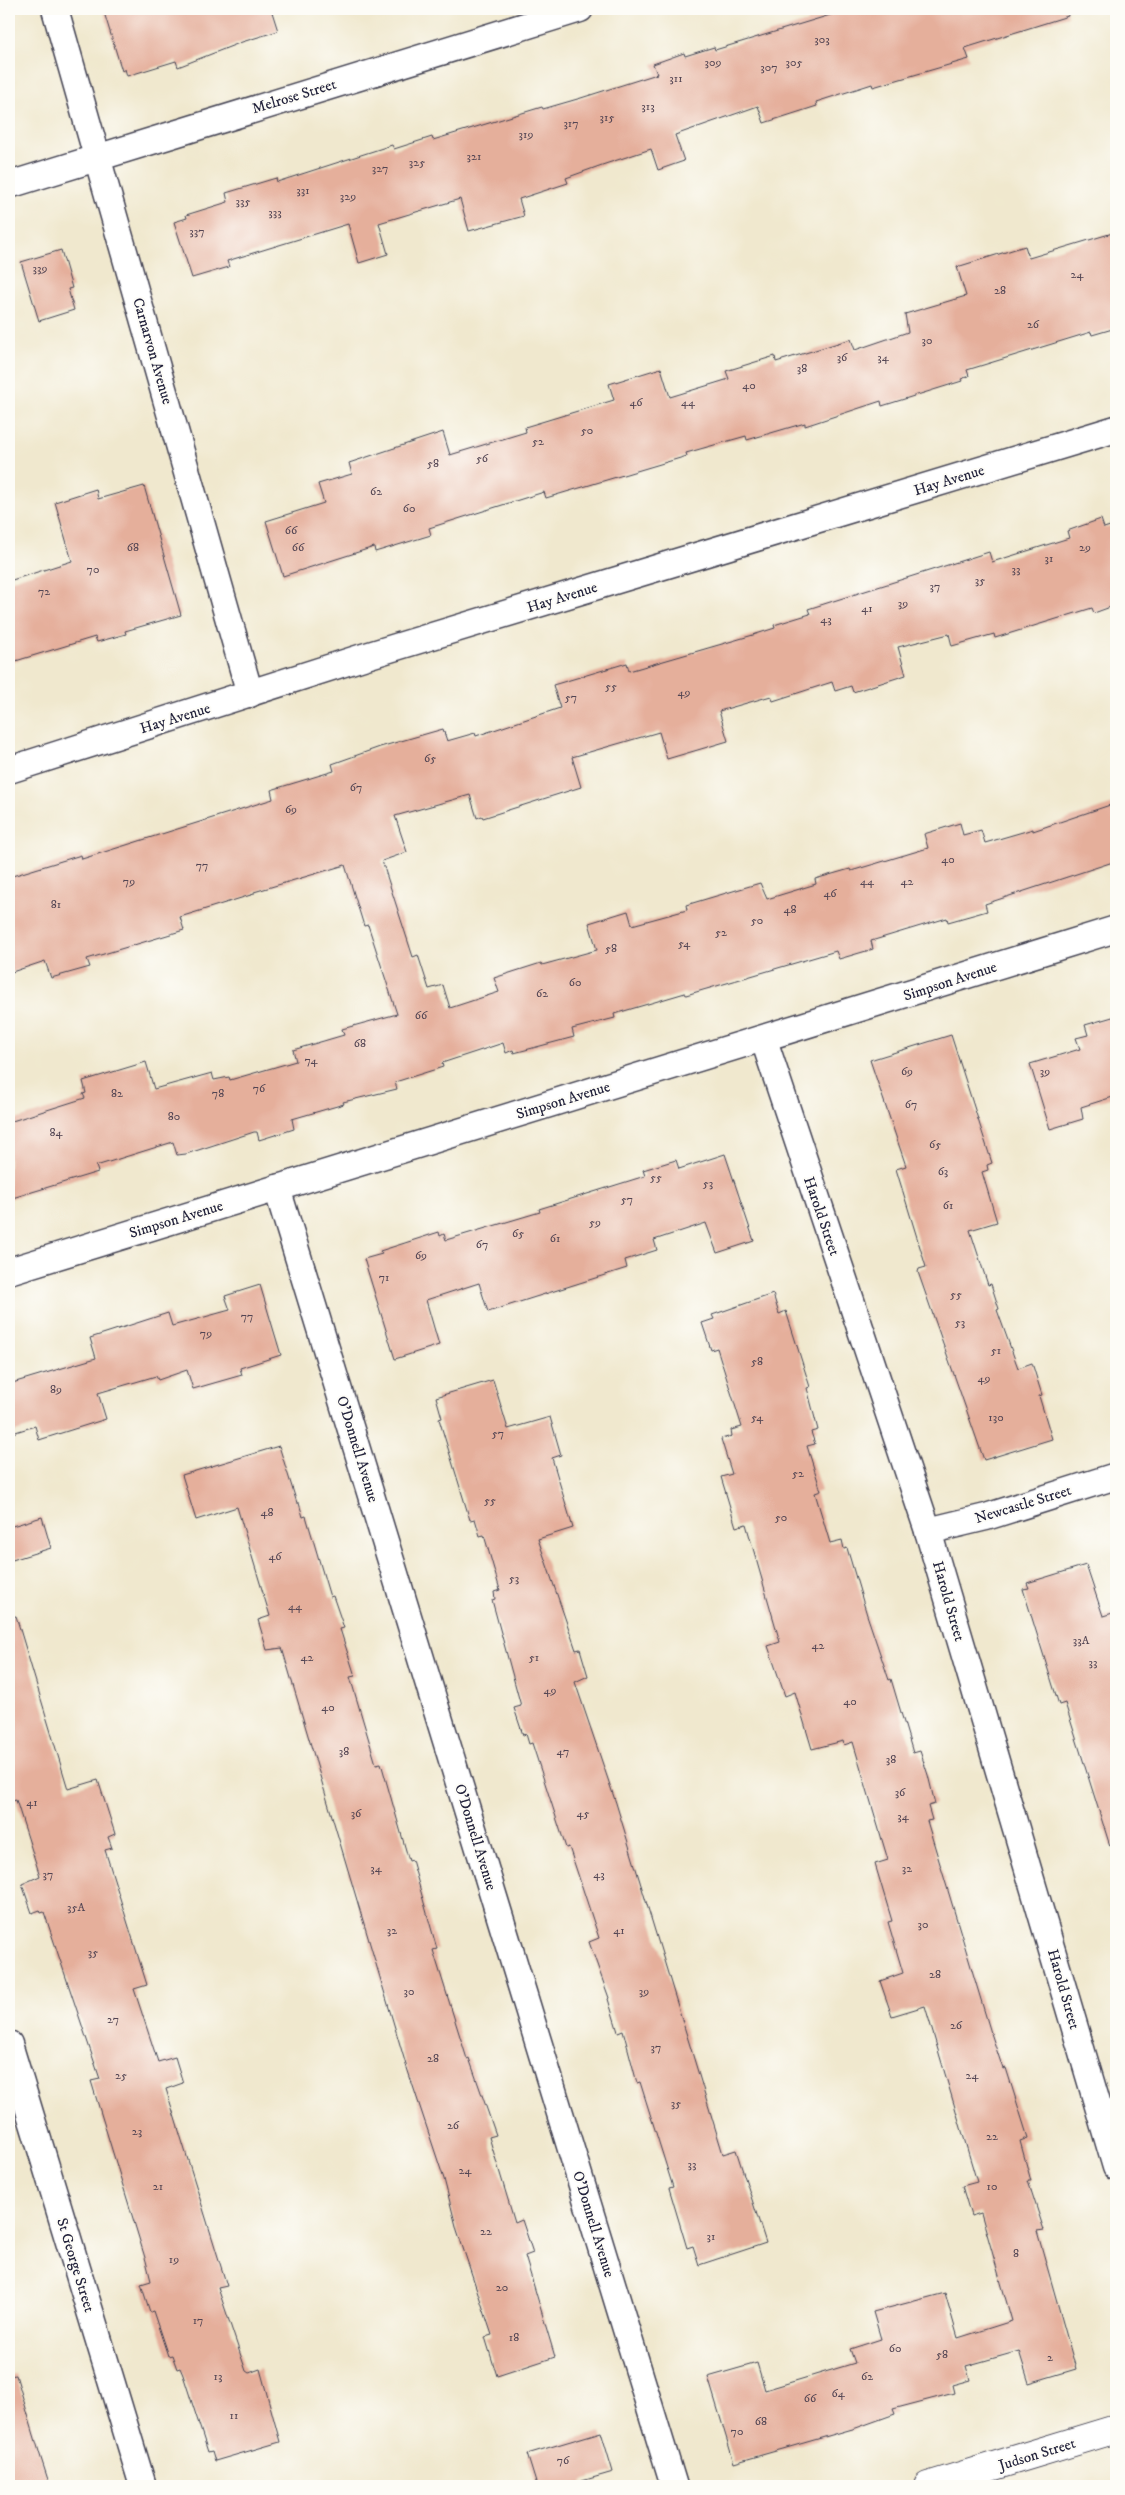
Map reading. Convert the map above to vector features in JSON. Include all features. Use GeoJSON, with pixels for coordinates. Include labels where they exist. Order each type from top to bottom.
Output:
{"type":"FeatureCollection","features":[{"type":"Feature","properties":{"kind":"street","name":"Carnarvon Avenue"},"geometry":{"type":"LineString","coordinates":[[55,9],[250,694]]}},
{"type":"Feature","properties":{"kind":"street","name":"Melrose Street"},"geometry":{"type":"LineString","coordinates":[[9,186],[98,156],[580,9]]}},
{"type":"Feature","properties":{"kind":"street","name":"Hay Avenue"},"geometry":{"type":"LineString","coordinates":[[9,770],[362,657],[1116,429]]}},
{"type":"Feature","properties":{"kind":"street","name":"Simpson Avenue"},"geometry":{"type":"LineString","coordinates":[[9,1271],[764,1040],[1116,929]]}},
{"type":"Feature","properties":{"kind":"street","name":"Harold Street"},"geometry":{"type":"LineString","coordinates":[[764,1040],[928,1530],[1116,2167]]}},
{"type":"Feature","properties":{"kind":"street","name":"O'Donnell Avenue"},"geometry":{"type":"LineString","coordinates":[[277,1188],[674,2486]]}},
{"type":"Feature","properties":{"kind":"street","name":"Newcastle Street"},"geometry":{"type":"LineString","coordinates":[[928,1530],[986,1517],[1116,1476]]}},
{"type":"Feature","properties":{"kind":"street","name":"St George Street"},"geometry":{"type":"LineString","coordinates":[[9,2044],[143,2486]]}},
{"type":"Feature","properties":{"kind":"street","name":"Judson Street"},"geometry":{"type":"LineString","coordinates":[[928,2486],[1116,2430]]}},
{"type":"Feature","properties":{"kind":"building"},"geometry":{"type":"Polygon","coordinates":[[[103,9],[271,9],[278,31],[242,42],[178,67],[176,61],[127,76],[125,69],[122,71],[103,9]]]}},
{"type":"Feature","properties":{"kind":"building"},"geometry":{"type":"Polygon","coordinates":[[[850,9],[1067,9],[1068,16],[965,48],[969,59],[873,87],[872,84],[816,102],[817,106],[764,123],[758,106],[675,135],[684,161],[658,170],[651,149],[602,165],[566,178],[568,183],[519,199],[524,216],[469,231],[460,199],[379,223],[388,254],[359,263],[348,224],[227,261],[229,267],[192,278],[174,222],[187,218],[186,215],[228,202],[226,193],[276,178],[277,182],[392,145],[394,149],[432,137],[433,140],[542,107],[543,109],[581,98],[657,74],[653,64],[684,53],[685,56],[714,47],[715,50],[850,9]]]}},
{"type":"Feature","properties":{"kind":"building"},"geometry":{"type":"Polygon","coordinates":[[[1116,232],[1116,328],[1092,335],[1091,332],[967,370],[969,376],[961,379],[962,381],[882,406],[881,401],[805,426],[805,423],[747,440],[746,436],[686,453],[687,456],[546,498],[544,492],[429,528],[431,535],[375,552],[374,547],[283,576],[266,521],[324,503],[318,484],[352,474],[349,463],[443,432],[450,455],[526,432],[525,427],[614,400],[609,384],[661,368],[670,397],[729,379],[726,371],[775,356],[776,362],[851,339],[855,350],[908,332],[905,314],[966,296],[957,267],[1025,246],[1029,258],[1116,232]]]}},
{"type":"Feature","properties":{"kind":"building"},"geometry":{"type":"Polygon","coordinates":[[[61,250],[72,288],[68,289],[74,310],[39,321],[21,262],[61,250]]]}},
{"type":"Feature","properties":{"kind":"building"},"geometry":{"type":"Polygon","coordinates":[[[144,486],[181,615],[125,631],[126,634],[97,642],[95,637],[9,663],[9,581],[72,561],[55,502],[96,489],[98,499],[144,486]]]}},
{"type":"Feature","properties":{"kind":"building"},"geometry":{"type":"Polygon","coordinates":[[[1101,519],[1104,528],[1116,524],[1116,605],[1094,613],[1092,608],[995,638],[994,634],[952,646],[949,634],[898,647],[906,675],[853,692],[851,686],[835,691],[832,682],[773,701],[771,696],[719,711],[728,741],[667,759],[659,732],[572,757],[581,787],[483,818],[482,816],[477,818],[470,795],[395,816],[407,852],[382,861],[413,957],[418,955],[429,989],[443,985],[450,1008],[499,992],[494,978],[541,963],[542,965],[597,950],[589,923],[628,911],[632,925],[687,910],[686,905],[760,883],[767,899],[816,884],[815,879],[850,869],[851,871],[928,848],[924,834],[960,823],[963,835],[981,830],[985,843],[1033,829],[1033,831],[1116,803],[1116,861],[985,904],[987,911],[948,922],[947,918],[871,941],[873,949],[839,959],[836,951],[686,995],[685,993],[614,1014],[615,1018],[572,1029],[574,1037],[514,1053],[513,1050],[506,1053],[503,1043],[442,1063],[443,1067],[395,1082],[397,1089],[343,1102],[344,1104],[292,1119],[294,1129],[259,1140],[257,1132],[254,1132],[186,1154],[177,1155],[173,1142],[96,1166],[98,1172],[9,1199],[9,1122],[85,1098],[83,1094],[86,1093],[83,1081],[146,1062],[154,1089],[212,1073],[214,1080],[229,1077],[230,1080],[296,1061],[293,1050],[344,1035],[342,1029],[397,1014],[368,925],[364,926],[345,865],[254,892],[254,894],[180,917],[184,930],[87,959],[90,967],[51,978],[45,961],[9,973],[9,877],[81,855],[82,859],[273,799],[271,790],[334,771],[332,764],[380,747],[443,729],[447,741],[475,733],[476,736],[560,708],[553,685],[627,663],[629,671],[753,635],[775,628],[774,625],[810,614],[808,609],[989,552],[992,562],[1069,538],[1067,531],[1101,519]]]}},
{"type":"Feature","properties":{"kind":"building"},"geometry":{"type":"Polygon","coordinates":[[[1116,1016],[1116,1096],[1081,1107],[1083,1119],[1050,1129],[1030,1064],[1080,1049],[1076,1038],[1088,1035],[1085,1025],[1116,1016]]]}},
{"type":"Feature","properties":{"kind":"building"},"geometry":{"type":"Polygon","coordinates":[[[951,1035],[992,1163],[987,1165],[988,1170],[982,1172],[997,1222],[970,1230],[988,1285],[991,1284],[999,1309],[997,1310],[1018,1368],[1032,1363],[1042,1395],[1039,1396],[1052,1439],[984,1460],[918,1272],[919,1269],[926,1267],[896,1169],[906,1166],[870,1060],[951,1035]]]}},
{"type":"Feature","properties":{"kind":"building"},"geometry":{"type":"Polygon","coordinates":[[[725,1154],[754,1241],[717,1253],[706,1223],[654,1240],[657,1250],[625,1260],[627,1268],[488,1312],[479,1283],[426,1300],[439,1345],[395,1359],[364,1259],[382,1254],[380,1251],[439,1232],[440,1236],[444,1234],[446,1240],[540,1212],[539,1209],[645,1176],[643,1170],[676,1160],[679,1169],[725,1154]]]}},
{"type":"Feature","properties":{"kind":"building"},"geometry":{"type":"Polygon","coordinates":[[[260,1285],[281,1355],[240,1368],[242,1375],[193,1389],[187,1370],[158,1380],[156,1376],[98,1393],[106,1419],[39,1440],[35,1426],[9,1434],[9,1384],[96,1358],[90,1338],[168,1313],[172,1326],[230,1310],[225,1296],[260,1285]]]}},
{"type":"Feature","properties":{"kind":"building"},"geometry":{"type":"Polygon","coordinates":[[[773,1294],[779,1314],[786,1311],[810,1387],[807,1388],[818,1430],[811,1432],[815,1444],[807,1446],[821,1491],[815,1493],[830,1543],[842,1540],[844,1549],[847,1548],[867,1615],[889,1680],[891,1679],[913,1753],[920,1751],[928,1775],[935,1804],[928,1806],[932,1820],[927,1821],[991,2033],[1003,2069],[1006,2068],[1028,2138],[1020,2141],[1031,2181],[1028,2181],[1044,2230],[1037,2231],[1076,2369],[1029,2383],[1019,2351],[966,2366],[970,2380],[952,2385],[954,2393],[893,2409],[895,2414],[856,2428],[734,2463],[708,2377],[757,2363],[765,2390],[855,2363],[850,2349],[881,2339],[873,2312],[945,2293],[958,2338],[1012,2321],[981,2213],[971,2216],[962,2186],[977,2182],[925,2006],[892,2016],[880,1981],[903,1973],[888,1922],[892,1921],[875,1864],[888,1860],[853,1742],[844,1745],[843,1741],[812,1749],[795,1692],[785,1696],[768,1646],[780,1642],[746,1524],[736,1527],[721,1477],[732,1474],[721,1439],[732,1436],[731,1430],[742,1427],[717,1348],[711,1350],[702,1323],[714,1319],[712,1315],[773,1294]]]}},
{"type":"Feature","properties":{"kind":"building"},"geometry":{"type":"Polygon","coordinates":[[[493,1380],[508,1429],[550,1417],[561,1455],[552,1458],[573,1528],[538,1539],[576,1650],[580,1649],[588,1676],[575,1682],[616,1803],[723,2154],[736,2150],[766,2243],[699,2265],[693,2246],[687,2248],[669,2188],[673,2187],[640,2082],[637,2083],[623,2030],[618,2032],[609,1998],[589,1942],[599,1938],[569,1847],[566,1848],[532,1743],[529,1744],[526,1734],[523,1735],[514,1708],[521,1706],[492,1600],[495,1599],[494,1592],[500,1590],[484,1535],[480,1536],[475,1519],[470,1520],[439,1419],[442,1418],[436,1397],[493,1380]]]}},
{"type":"Feature","properties":{"kind":"building"},"geometry":{"type":"Polygon","coordinates":[[[279,1446],[297,1503],[299,1503],[303,1517],[306,1516],[330,1597],[333,1596],[344,1628],[340,1629],[355,1676],[350,1677],[376,1764],[381,1763],[409,1861],[412,1860],[437,1949],[433,1950],[467,2059],[469,2058],[496,2135],[489,2137],[515,2223],[522,2220],[533,2253],[525,2256],[555,2357],[497,2376],[485,2337],[492,2335],[457,2230],[444,2179],[406,2065],[282,1648],[267,1650],[258,1620],[270,1616],[237,1507],[196,1520],[182,1475],[279,1446]]]}},
{"type":"Feature","properties":{"kind":"building"},"geometry":{"type":"Polygon","coordinates":[[[42,1517],[51,1548],[9,1561],[9,1527],[42,1517]]]}},
{"type":"Feature","properties":{"kind":"building"},"geometry":{"type":"Polygon","coordinates":[[[1086,1565],[1103,1616],[1116,1612],[1116,1845],[1110,1846],[1065,1703],[1059,1705],[1023,1589],[1029,1588],[1027,1583],[1086,1565]]]}},
{"type":"Feature","properties":{"kind":"building"},"geometry":{"type":"Polygon","coordinates":[[[16,1616],[68,1789],[98,1780],[115,1834],[108,1837],[112,1848],[105,1850],[147,1985],[134,1989],[158,2062],[175,2057],[183,2083],[166,2089],[227,2286],[218,2288],[246,2371],[249,2373],[260,2369],[280,2442],[215,2461],[212,2451],[208,2452],[180,2368],[177,2369],[172,2355],[168,2356],[153,2311],[150,2312],[141,2284],[151,2281],[146,2261],[91,2081],[100,2079],[44,1912],[41,1913],[40,1910],[32,1913],[22,1884],[40,1876],[16,1800],[9,1802],[9,1617],[16,1616]]]}},
{"type":"Feature","properties":{"kind":"building"},"geometry":{"type":"Polygon","coordinates":[[[16,2375],[50,2486],[9,2486],[9,2376],[16,2375]]]}},
{"type":"Feature","properties":{"kind":"building"},"geometry":{"type":"Polygon","coordinates":[[[601,2432],[613,2472],[582,2481],[584,2486],[537,2486],[527,2454],[601,2432]]]}}]}
